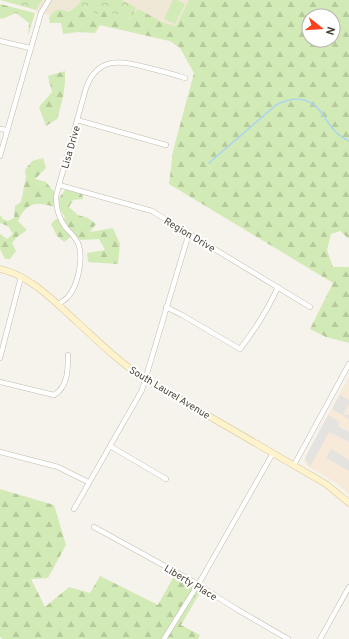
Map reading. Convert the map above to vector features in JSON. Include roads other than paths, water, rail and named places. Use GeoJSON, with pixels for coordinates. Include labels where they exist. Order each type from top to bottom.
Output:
{"type":"FeatureCollection","features":[{"type":"Feature","properties":{"kind":"street"},"geometry":{"type":"LineString","coordinates":[[0,156],[30,48],[41,13],[49,0]]}},
{"type":"Feature","properties":{"kind":"street"},"geometry":{"type":"LineString","coordinates":[[0,42],[30,48]]}},
{"type":"Feature","properties":{"kind":"street","name":"Lisa Drive"},"geometry":{"type":"LineString","coordinates":[[58,305],[67,298],[73,290],[79,273],[81,259],[77,242],[64,225],[58,213],[56,196],[86,88],[90,80],[98,71],[108,64],[119,62],[130,62],[185,78]]}},
{"type":"Feature","properties":{"kind":"street"},"geometry":{"type":"LineString","coordinates":[[77,120],[166,145]]}},
{"type":"Feature","properties":{"kind":"street"},"geometry":{"type":"LineString","coordinates":[[0,129],[7,130]]}},
{"type":"Feature","properties":{"kind":"street","name":"Region Drive"},"geometry":{"type":"LineString","coordinates":[[59,185],[146,209],[189,233],[310,307]]}},
{"type":"Feature","properties":{"kind":"street"},"geometry":{"type":"LineString","coordinates":[[74,509],[88,482],[142,390],[189,233]]}},
{"type":"Feature","properties":{"kind":"street","name":"South Laurel Avenue"},"geometry":{"type":"LineString","coordinates":[[0,269],[21,277],[40,289],[120,361],[145,379],[326,484],[349,503]]}},
{"type":"Feature","properties":{"kind":"street"},"geometry":{"type":"LineString","coordinates":[[0,358],[21,277]]}},
{"type":"Feature","properties":{"kind":"street"},"geometry":{"type":"LineString","coordinates":[[166,307],[240,349],[247,340],[278,287]]}},
{"type":"Feature","properties":{"kind":"street"},"geometry":{"type":"LineString","coordinates":[[0,382],[54,394],[60,391],[66,378],[68,372],[68,355]]}},
{"type":"Feature","properties":{"kind":"street"},"geometry":{"type":"LineString","coordinates":[[294,465],[349,364]]}},
{"type":"Feature","properties":{"kind":"street"},"geometry":{"type":"LineString","coordinates":[[110,446],[166,479]]}},
{"type":"Feature","properties":{"kind":"street"},"geometry":{"type":"LineString","coordinates":[[0,452],[58,467],[88,482]]}},
{"type":"Feature","properties":{"kind":"street"},"geometry":{"type":"LineString","coordinates":[[164,639],[273,453]]}},
{"type":"Feature","properties":{"kind":"street","name":"Liberty Place"},"geometry":{"type":"LineString","coordinates":[[94,527],[197,585],[288,639]]}},
{"type":"Feature","properties":{"kind":"street"},"geometry":{"type":"LineString","coordinates":[[320,639],[349,588]]}},
{"type":"Feature","properties":{"kind":"waterway"},"geometry":{"type":"LineString","coordinates":[[209,163],[276,105],[294,99],[305,100],[316,106],[335,132],[349,141]]}}]}
